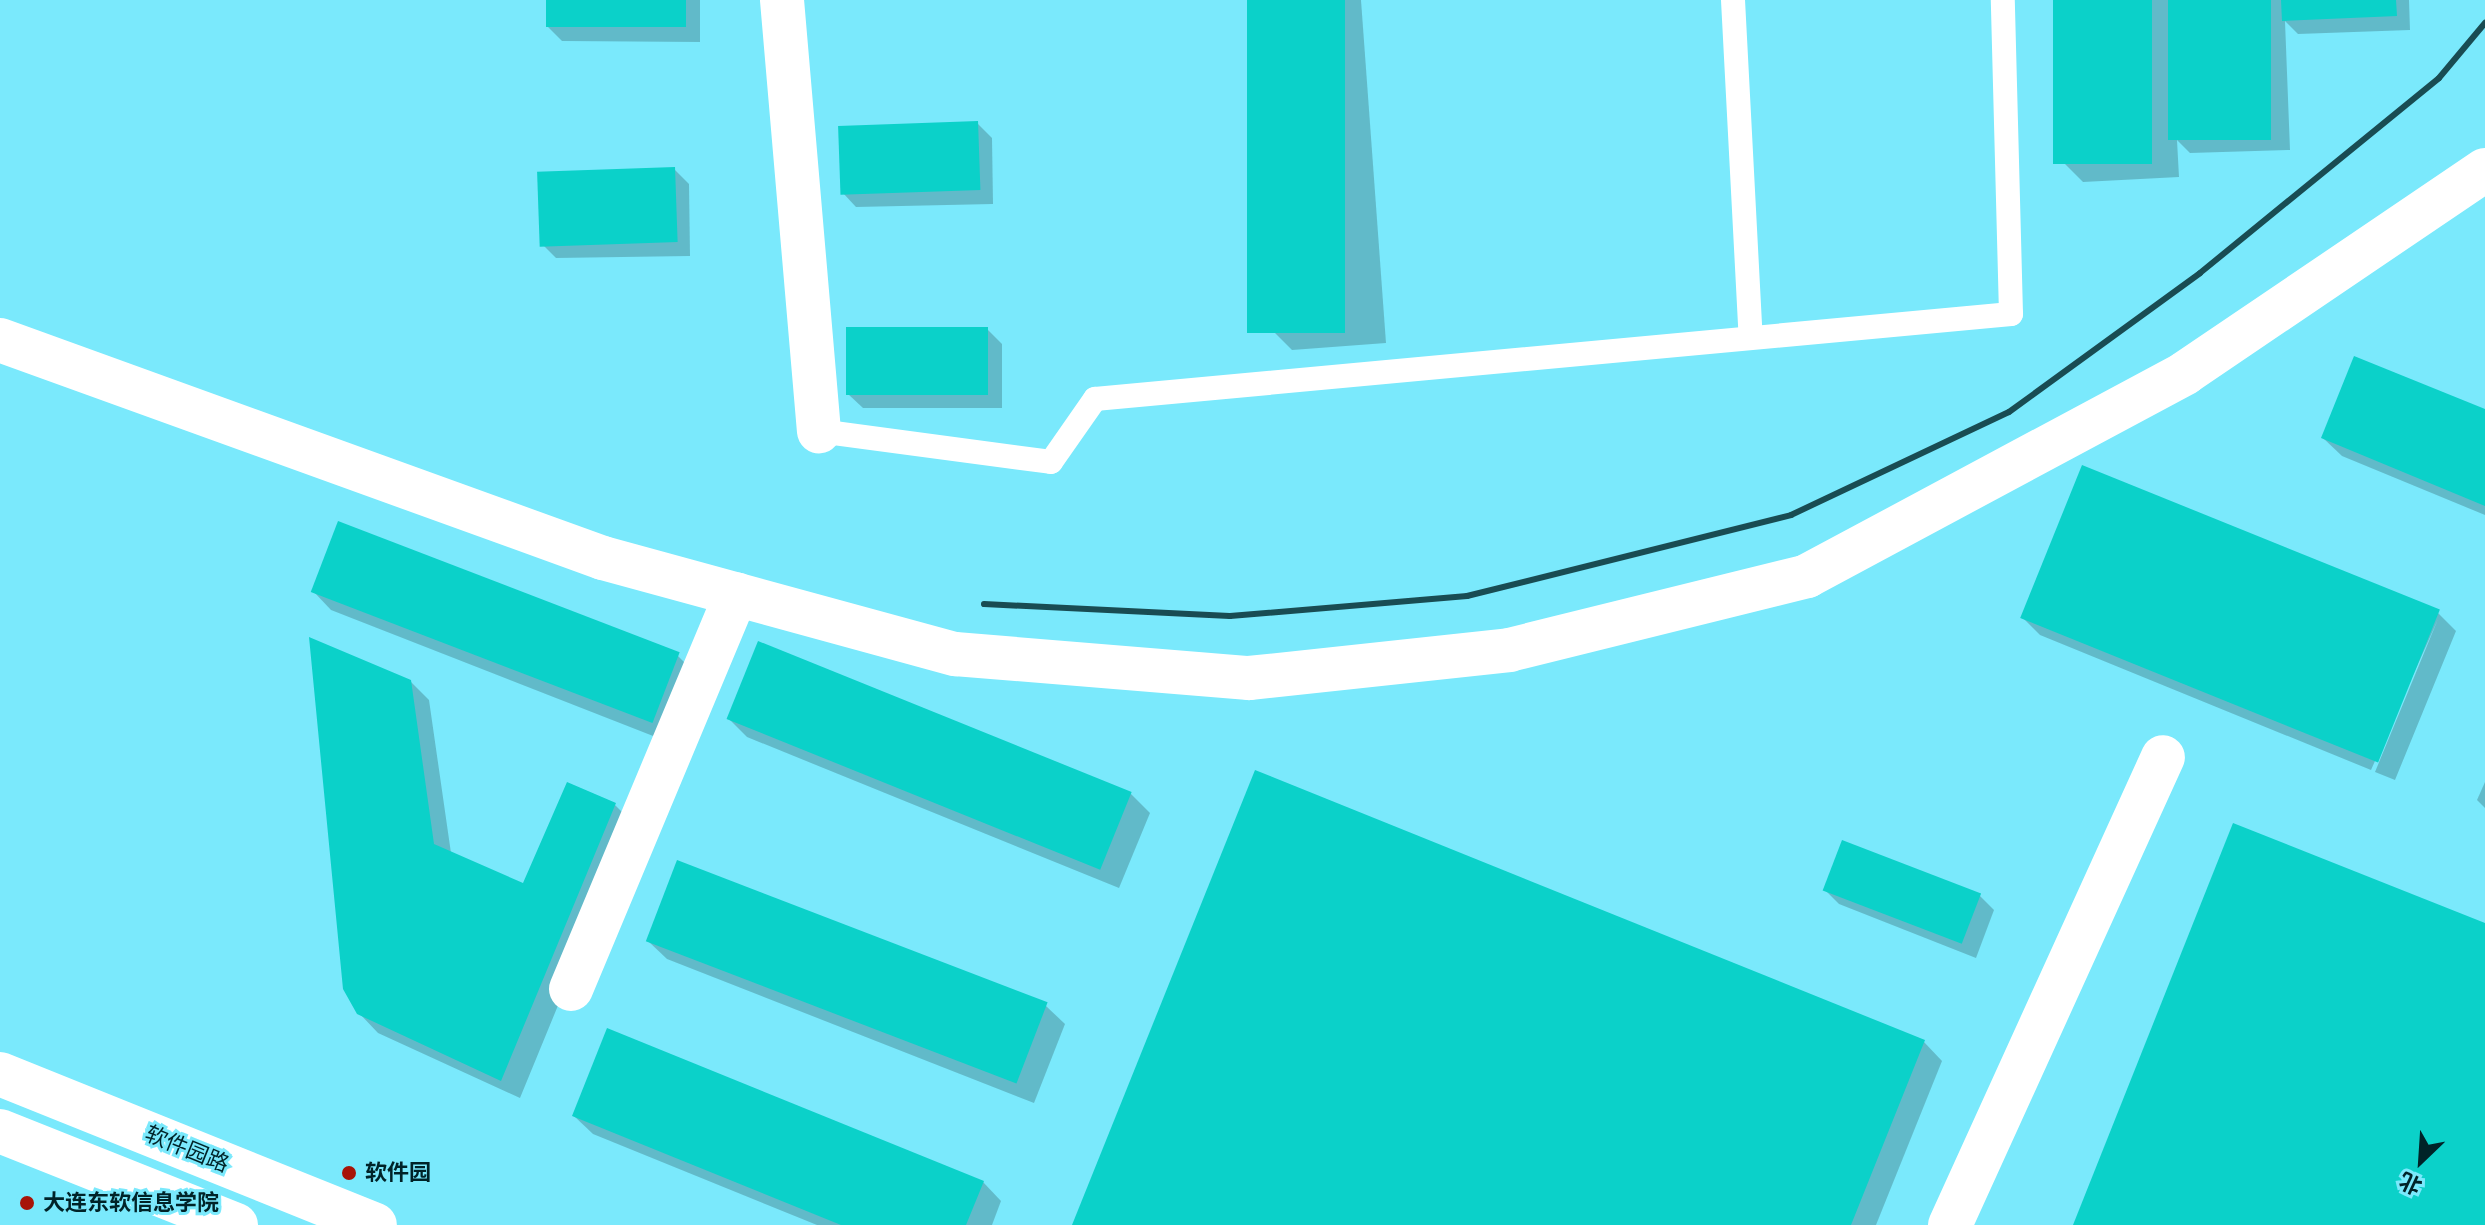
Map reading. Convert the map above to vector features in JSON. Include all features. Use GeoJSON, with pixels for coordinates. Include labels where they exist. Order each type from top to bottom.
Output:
{"type":"FeatureCollection","features":[{"type":"Feature","properties":{"kind":"street"},"geometry":{"type":"LineString","coordinates":[[782,0],[819,431]]}},
{"type":"Feature","properties":{"kind":"street"},"geometry":{"type":"LineString","coordinates":[[0,340],[603,558],[955,654],[1249,678],[1509,650],[1807,576],[2185,373],[2485,170]]}},
{"type":"Feature","properties":{"kind":"street"},"geometry":{"type":"LineString","coordinates":[[571,989],[736,594]]}},
{"type":"Feature","properties":{"kind":"street"},"geometry":{"type":"LineString","coordinates":[[1950,1225],[2163,757]]}},
{"type":"Feature","properties":{"kind":"street","name":"软件园路"},"geometry":{"type":"LineString","coordinates":[[0,1074],[375,1225]]}},
{"type":"Feature","properties":{"kind":"street"},"geometry":{"type":"LineString","coordinates":[[0,1131],[236,1225]]}},
{"type":"Feature","properties":{"kind":"lane"},"geometry":{"type":"LineString","coordinates":[[1733,0],[1751,338]]}},
{"type":"Feature","properties":{"kind":"lane"},"geometry":{"type":"LineString","coordinates":[[819,431],[1051,462],[1095,399],[2011,314],[2003,0]]}},
{"type":"Feature","properties":{"kind":"building"},"geometry":{"type":"Polygon","coordinates":[[[546,0],[686,0],[686,27],[546,27],[546,0]]]}},
{"type":"Feature","properties":{"kind":"building"},"geometry":{"type":"Polygon","coordinates":[[[1247,0],[1345,0],[1345,333],[1247,333],[1247,0]]]}},
{"type":"Feature","properties":{"kind":"building"},"geometry":{"type":"Polygon","coordinates":[[[2053,0],[2152,0],[2152,164],[2053,164],[2053,0]]]}},
{"type":"Feature","properties":{"kind":"building"},"geometry":{"type":"Polygon","coordinates":[[[2168,0],[2271,0],[2271,140],[2168,140],[2168,0]]]}},
{"type":"Feature","properties":{"kind":"building"},"geometry":{"type":"Polygon","coordinates":[[[2281,0],[2396,0],[2397,16],[2282,21],[2281,0]]]}},
{"type":"Feature","properties":{"kind":"building"},"geometry":{"type":"Polygon","coordinates":[[[978,121],[980,190],[840,195],[838,126],[978,121]]]}},
{"type":"Feature","properties":{"kind":"building"},"geometry":{"type":"Polygon","coordinates":[[[675,167],[678,242],[540,247],[537,172],[675,167]]]}},
{"type":"Feature","properties":{"kind":"building"},"geometry":{"type":"Polygon","coordinates":[[[846,327],[988,327],[988,395],[846,395],[846,327]]]}},
{"type":"Feature","properties":{"kind":"building"},"geometry":{"type":"Polygon","coordinates":[[[2354,356],[2485,409],[2485,506],[2321,438],[2354,356]]]}},
{"type":"Feature","properties":{"kind":"building"},"geometry":{"type":"Polygon","coordinates":[[[2082,465],[2440,610],[2378,763],[2020,618],[2082,465]]]}},
{"type":"Feature","properties":{"kind":"building"},"geometry":{"type":"Polygon","coordinates":[[[338,521],[680,652],[652,723],[311,592],[338,521]]]}},
{"type":"Feature","properties":{"kind":"building"},"geometry":{"type":"Polygon","coordinates":[[[309,637],[411,680],[434,844],[523,883],[567,782],[616,803],[501,1081],[357,1014],[343,989],[309,637]]]}},
{"type":"Feature","properties":{"kind":"building"},"geometry":{"type":"Polygon","coordinates":[[[758,641],[1132,792],[1100,870],[727,719],[758,641]]]}},
{"type":"Feature","properties":{"kind":"building"},"geometry":{"type":"Polygon","coordinates":[[[1255,770],[1925,1040],[1851,1225],[1072,1225],[1255,770]]]}},
{"type":"Feature","properties":{"kind":"building"},"geometry":{"type":"Polygon","coordinates":[[[2233,823],[2485,923],[2485,1225],[2073,1225],[2233,823]]]}},
{"type":"Feature","properties":{"kind":"building"},"geometry":{"type":"Polygon","coordinates":[[[1842,840],[1981,893],[1962,944],[1823,890],[1842,840]]]}},
{"type":"Feature","properties":{"kind":"building"},"geometry":{"type":"Polygon","coordinates":[[[677,860],[1048,1002],[1016,1083],[646,941],[677,860]]]}},
{"type":"Feature","properties":{"kind":"building"},"geometry":{"type":"Polygon","coordinates":[[[607,1028],[984,1181],[966,1225],[841,1225],[572,1116],[607,1028]]]}},
{"type":"Feature","properties":{"kind":"railway"},"geometry":{"type":"LineString","coordinates":[[984,604],[1230,616],[1467,596],[1791,515],[2009,412],[2200,273],[2439,78],[2485,23]]}},
{"type":"Feature","properties":{"kind":"place","name":"软件园"},"geometry":{"type":"Point","coordinates":[349,1173]}},
{"type":"Feature","properties":{"kind":"place","name":"大连东软信息学院"},"geometry":{"type":"Point","coordinates":[27,1203]}}]}
